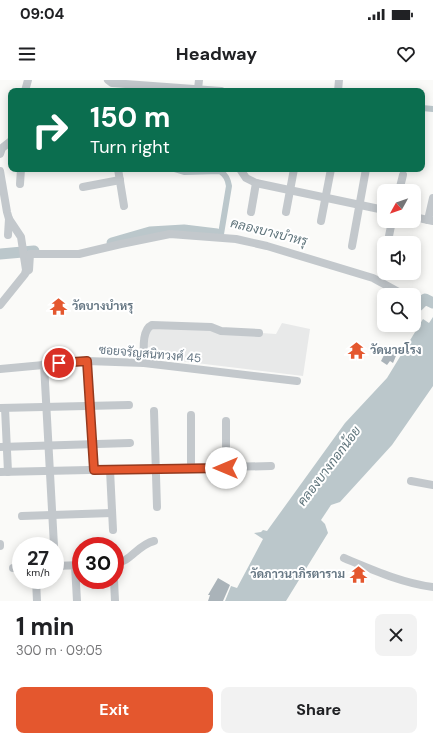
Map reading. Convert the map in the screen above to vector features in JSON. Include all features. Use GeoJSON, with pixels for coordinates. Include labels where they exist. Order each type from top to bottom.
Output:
{"type":"FeatureCollection","features":[{"type":"Feature","properties":{"kind":"street"},"geometry":{"type":"LineString","coordinates":[[108,80],[112,83],[184,88]]}},
{"type":"Feature","properties":{"kind":"street"},"geometry":{"type":"LineString","coordinates":[[0,154],[2,148],[8,143]]}},
{"type":"Feature","properties":{"kind":"street"},"geometry":{"type":"LineString","coordinates":[[0,171],[9,219],[8,235]]}},
{"type":"Feature","properties":{"kind":"street"},"geometry":{"type":"LineString","coordinates":[[20,184],[21,172]]}},
{"type":"Feature","properties":{"kind":"street"},"geometry":{"type":"LineString","coordinates":[[119,172],[124,206]]}},
{"type":"Feature","properties":{"kind":"street"},"geometry":{"type":"LineString","coordinates":[[242,172],[246,178],[256,183],[377,209]]}},
{"type":"Feature","properties":{"kind":"street"},"geometry":{"type":"LineString","coordinates":[[286,212],[294,172]]}},
{"type":"Feature","properties":{"kind":"street"},"geometry":{"type":"LineString","coordinates":[[321,221],[324,198],[330,172]]}},
{"type":"Feature","properties":{"kind":"street"},"geometry":{"type":"LineString","coordinates":[[352,246],[365,172]]}},
{"type":"Feature","properties":{"kind":"street"},"geometry":{"type":"LineString","coordinates":[[401,184],[403,175]]}},
{"type":"Feature","properties":{"kind":"street"},"geometry":{"type":"LineString","coordinates":[[83,187],[120,180]]}},
{"type":"Feature","properties":{"kind":"street"},"geometry":{"type":"LineString","coordinates":[[251,212],[256,183]]}},
{"type":"Feature","properties":{"kind":"street"},"geometry":{"type":"LineString","coordinates":[[421,218],[431,220],[433,198]]}},
{"type":"Feature","properties":{"kind":"street"},"geometry":{"type":"LineString","coordinates":[[9,219],[18,232],[22,243],[26,271]]}},
{"type":"Feature","properties":{"kind":"street"},"geometry":{"type":"LineString","coordinates":[[389,236],[391,228]]}},
{"type":"Feature","properties":{"kind":"street"},"geometry":{"type":"LineString","coordinates":[[0,305],[26,271],[29,270],[30,254],[78,254],[170,234],[236,239],[325,263],[373,278],[391,288]]}},
{"type":"Feature","properties":{"kind":"street"},"geometry":{"type":"LineString","coordinates":[[144,363],[146,331],[149,326],[152,325],[211,328],[221,331],[259,333]]}},
{"type":"Feature","properties":{"kind":"street"},"geometry":{"type":"LineString","coordinates":[[87,361],[94,470]]}},
{"type":"Feature","properties":{"kind":"street","name":"ซอยจรัญสนิทวงศ์ 45"},"geometry":{"type":"LineString","coordinates":[[0,369],[87,361],[144,363],[297,381]]}},
{"type":"Feature","properties":{"kind":"street"},"geometry":{"type":"LineString","coordinates":[[44,364],[54,537]]}},
{"type":"Feature","properties":{"kind":"street"},"geometry":{"type":"LineString","coordinates":[[129,405],[2,408],[4,472],[271,466]]}},
{"type":"Feature","properties":{"kind":"street"},"geometry":{"type":"LineString","coordinates":[[154,411],[157,506]]}},
{"type":"Feature","properties":{"kind":"street"},"geometry":{"type":"LineString","coordinates":[[190,415],[191,468]]}},
{"type":"Feature","properties":{"kind":"street"},"geometry":{"type":"LineString","coordinates":[[226,421],[226,468]]}},
{"type":"Feature","properties":{"kind":"street"},"geometry":{"type":"LineString","coordinates":[[3,447],[130,443]]}},
{"type":"Feature","properties":{"kind":"street"},"geometry":{"type":"LineString","coordinates":[[110,470],[113,530]]}},
{"type":"Feature","properties":{"kind":"street"},"geometry":{"type":"LineString","coordinates":[[411,481],[433,485]]}},
{"type":"Feature","properties":{"kind":"street"},"geometry":{"type":"LineString","coordinates":[[22,516],[112,513]]}},
{"type":"Feature","properties":{"kind":"street"},"geometry":{"type":"LineString","coordinates":[[124,562],[143,544],[154,541]]}},
{"type":"Feature","properties":{"kind":"street"},"geometry":{"type":"LineString","coordinates":[[344,558],[388,576],[418,585],[433,587]]}},
{"type":"Feature","properties":{"kind":"street"},"geometry":{"type":"LineString","coordinates":[[36,589],[37,601]]}},
{"type":"Feature","properties":{"kind":"street"},"geometry":{"type":"LineString","coordinates":[[77,589],[77,601]]}},
{"type":"Feature","properties":{"kind":"street"},"geometry":{"type":"LineString","coordinates":[[114,589],[115,601]]}},
{"type":"Feature","properties":{"kind":"shaded area"},"geometry":{"type":"Polygon","coordinates":[[[282,323],[310,329],[303,376],[155,358],[155,348],[146,347],[148,329],[152,326],[276,334],[282,323]]]}},
{"type":"Feature","properties":{"kind":"water","name":"คลองบางกอกน้อย"},"geometry":{"type":"Polygon","coordinates":[[[433,317],[433,386],[392,445],[340,502],[331,505],[321,520],[325,524],[328,533],[286,601],[225,601],[231,586],[237,588],[263,539],[254,533],[261,532],[263,530],[267,531],[345,423],[387,378],[415,332],[421,332],[421,322],[423,319],[429,323],[433,317]]]}},
{"type":"Feature","properties":{"kind":"building"},"geometry":{"type":"Polygon","coordinates":[[[391,346],[398,351],[393,363],[390,361],[387,365],[381,361],[386,351],[391,346]]]}},
{"type":"Feature","properties":{"kind":"building"},"geometry":{"type":"Polygon","coordinates":[[[218,578],[230,585],[223,601],[208,601],[210,595],[208,595],[218,578]]]}},
{"type":"Feature","properties":{"kind":"waterway"},"geometry":{"type":"LineString","coordinates":[[425,108],[433,109]]}},
{"type":"Feature","properties":{"kind":"waterway"},"geometry":{"type":"LineString","coordinates":[[221,172],[227,179],[229,186],[221,234]]}},
{"type":"Feature","properties":{"kind":"waterway","name":"คลองบางบำหรุ"},"geometry":{"type":"LineString","coordinates":[[112,243],[150,232],[184,230],[217,234]]}},
{"type":"Feature","properties":{"kind":"waterway","name":"คลองบางบำหรุ"},"geometry":{"type":"LineString","coordinates":[[0,254],[34,251]]}},
{"type":"Feature","properties":{"kind":"waterway","name":"คลองบางบำหรุ"},"geometry":{"type":"LineString","coordinates":[[421,303],[425,299],[433,303]]}},
{"type":"Feature","properties":{"kind":"place","name":"วัดบางบำหรุ"},"geometry":{"type":"Point","coordinates":[59,306]}},
{"type":"Feature","properties":{"kind":"place","name":"วัดนายโรง"},"geometry":{"type":"Point","coordinates":[357,350]}},
{"type":"Feature","properties":{"kind":"place","name":"วัดภาวนาภิรตาราม"},"geometry":{"type":"Point","coordinates":[358,574]}},
{"type":"Feature","properties":{"kind":"route"},"geometry":{"type":"LineString","coordinates":[[59,363],[87,361],[94,470],[226,468]]}}]}
